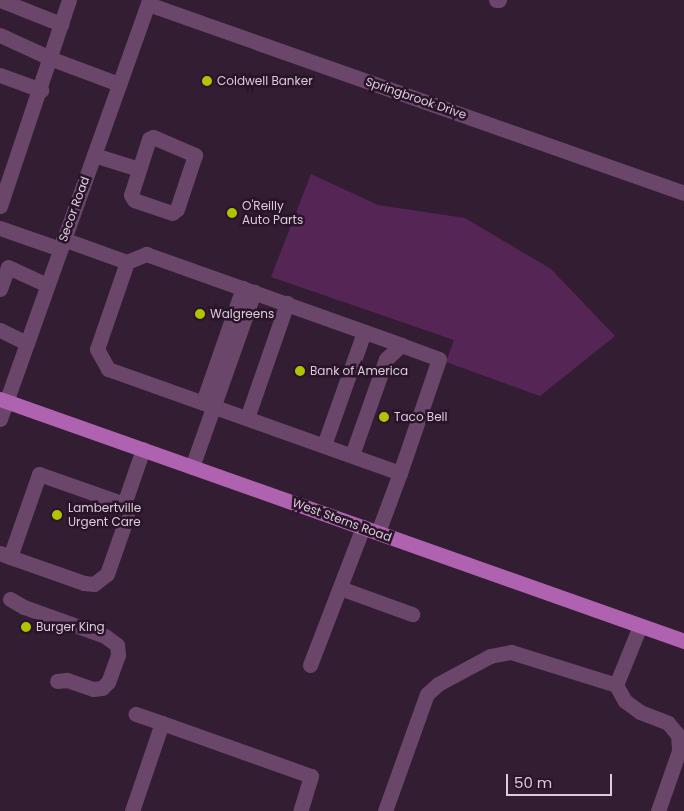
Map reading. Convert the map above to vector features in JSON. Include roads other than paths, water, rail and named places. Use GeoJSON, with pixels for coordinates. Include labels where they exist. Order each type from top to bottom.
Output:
{"type":"FeatureCollection","features":[{"type":"Feature","properties":{"kind":"main road","name":"West Sterns Road"},"geometry":{"type":"LineString","coordinates":[[3,400],[684,641]]}},
{"type":"Feature","properties":{"kind":"street"},"geometry":{"type":"LineString","coordinates":[[0,0],[61,24]]}},
{"type":"Feature","properties":{"kind":"street"},"geometry":{"type":"LineString","coordinates":[[0,206],[52,59],[69,0]]}},
{"type":"Feature","properties":{"kind":"street","name":"Secor Road"},"geometry":{"type":"LineString","coordinates":[[0,419],[3,400],[27,343],[148,2]]}},
{"type":"Feature","properties":{"kind":"street","name":"Springbrook Drive"},"geometry":{"type":"LineString","coordinates":[[148,2],[684,193]]}},
{"type":"Feature","properties":{"kind":"street"},"geometry":{"type":"LineString","coordinates":[[0,35],[52,59],[119,84]]}},
{"type":"Feature","properties":{"kind":"street"},"geometry":{"type":"LineString","coordinates":[[0,75],[41,90]]}},
{"type":"Feature","properties":{"kind":"street"},"geometry":{"type":"LineString","coordinates":[[152,137],[195,155],[177,209],[172,213],[134,200],[131,194],[139,170],[148,139],[152,137]]}},
{"type":"Feature","properties":{"kind":"street"},"geometry":{"type":"LineString","coordinates":[[94,154],[139,170]]}},
{"type":"Feature","properties":{"kind":"street"},"geometry":{"type":"LineString","coordinates":[[0,228],[127,262],[146,254],[439,359],[378,532]]}},
{"type":"Feature","properties":{"kind":"street"},"geometry":{"type":"LineString","coordinates":[[127,262],[97,349],[108,369],[400,473]]}},
{"type":"Feature","properties":{"kind":"street"},"geometry":{"type":"LineString","coordinates":[[0,289],[4,265],[47,285]]}},
{"type":"Feature","properties":{"kind":"street"},"geometry":{"type":"LineString","coordinates":[[192,467],[208,404],[249,290]]}},
{"type":"Feature","properties":{"kind":"street"},"geometry":{"type":"LineString","coordinates":[[247,418],[286,303]]}},
{"type":"Feature","properties":{"kind":"street"},"geometry":{"type":"LineString","coordinates":[[0,330],[27,343]]}},
{"type":"Feature","properties":{"kind":"street"},"geometry":{"type":"LineString","coordinates":[[324,445],[364,332]]}},
{"type":"Feature","properties":{"kind":"street"},"geometry":{"type":"LineString","coordinates":[[352,455],[386,359],[401,345]]}},
{"type":"Feature","properties":{"kind":"street"},"geometry":{"type":"LineString","coordinates":[[124,504],[39,474],[5,555],[84,583],[94,584],[107,574],[127,517],[124,504],[143,450]]}},
{"type":"Feature","properties":{"kind":"street"},"geometry":{"type":"LineString","coordinates":[[310,665],[363,527]]}},
{"type":"Feature","properties":{"kind":"street"},"geometry":{"type":"LineString","coordinates":[[340,588],[412,614]]}},
{"type":"Feature","properties":{"kind":"street"},"geometry":{"type":"LineString","coordinates":[[10,599],[24,607],[105,636],[117,645],[118,655],[108,682],[102,688],[93,689],[67,680],[57,681]]}},
{"type":"Feature","properties":{"kind":"street"},"geometry":{"type":"LineString","coordinates":[[616,685],[640,626]]}},
{"type":"Feature","properties":{"kind":"street"},"geometry":{"type":"LineString","coordinates":[[385,811],[427,694],[438,684],[490,656],[511,652],[616,685],[625,701],[640,712],[668,723],[678,736],[679,751],[658,811]]}},
{"type":"Feature","properties":{"kind":"street"},"geometry":{"type":"LineString","coordinates":[[136,714],[311,776],[300,811]]}},
{"type":"Feature","properties":{"kind":"street"},"geometry":{"type":"LineString","coordinates":[[136,810],[162,723]]}},
{"type":"Feature","properties":{"kind":"place","name":"Coldwell Banker"},"geometry":{"type":"Point","coordinates":[207,81]}},
{"type":"Feature","properties":{"kind":"place","name":"O'Reilly Auto Parts"},"geometry":{"type":"Point","coordinates":[232,213]}},
{"type":"Feature","properties":{"kind":"place","name":"Walgreens"},"geometry":{"type":"Point","coordinates":[200,314]}},
{"type":"Feature","properties":{"kind":"place","name":"Bank of America"},"geometry":{"type":"Point","coordinates":[300,371]}},
{"type":"Feature","properties":{"kind":"place","name":"Taco Bell"},"geometry":{"type":"Point","coordinates":[384,417]}},
{"type":"Feature","properties":{"kind":"place","name":"Lambertville Urgent Care"},"geometry":{"type":"Point","coordinates":[57,515]}},
{"type":"Feature","properties":{"kind":"place","name":"Burger King"},"geometry":{"type":"Point","coordinates":[26,627]}}]}
